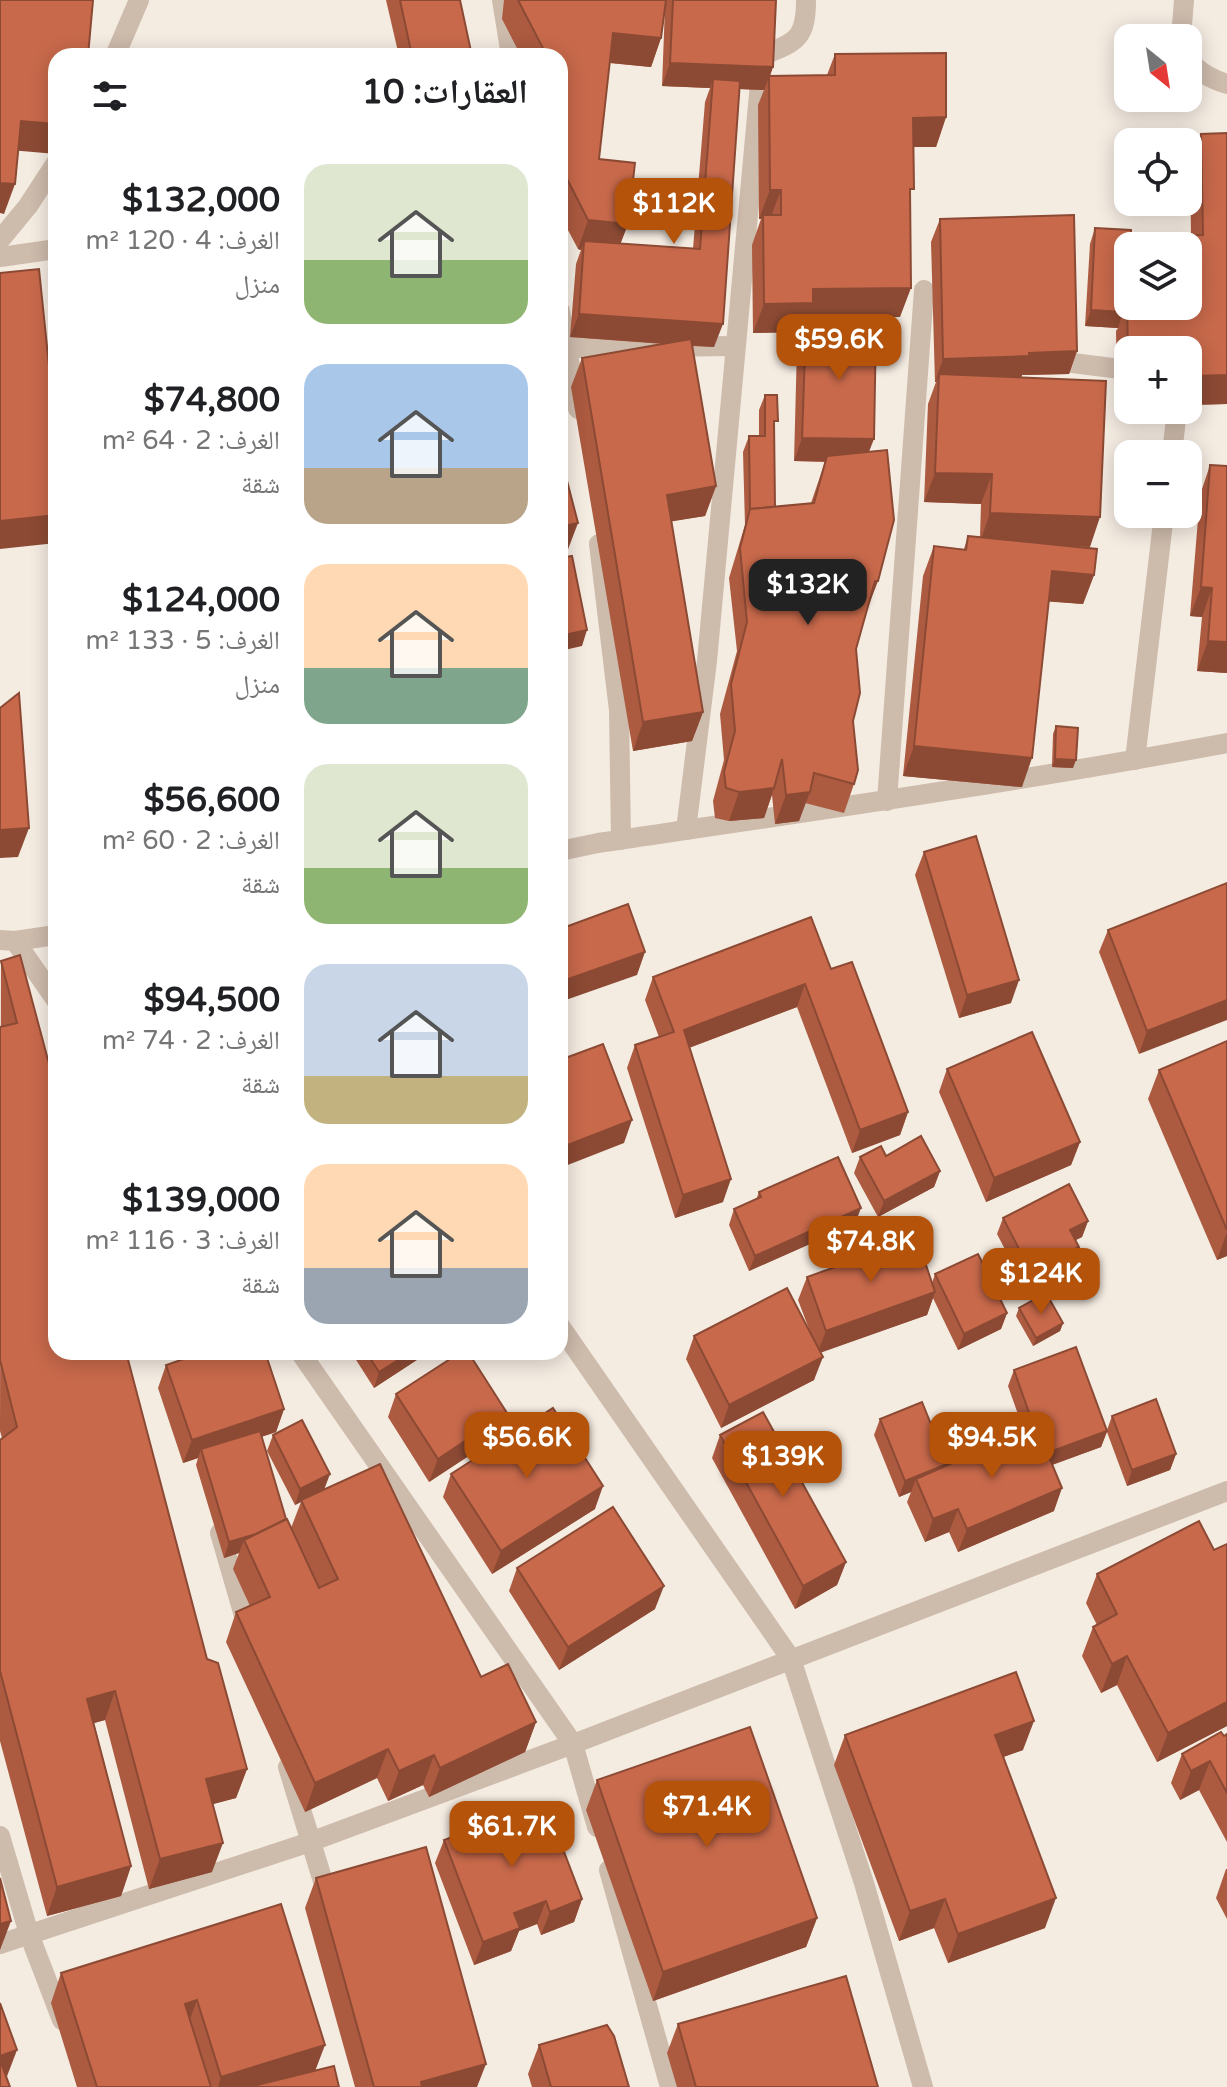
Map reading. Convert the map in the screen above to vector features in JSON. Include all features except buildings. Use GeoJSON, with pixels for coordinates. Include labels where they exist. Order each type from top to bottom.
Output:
{"type":"FeatureCollection","features":[{"type":"Feature","properties":{"kind":"street"},"geometry":{"type":"LineString","coordinates":[[118,48],[139,0]]}},
{"type":"Feature","properties":{"kind":"street"},"geometry":{"type":"LineString","coordinates":[[502,0],[510,48]]}},
{"type":"Feature","properties":{"kind":"street"},"geometry":{"type":"LineString","coordinates":[[686,830],[707,661],[735,346],[755,55],[787,46],[799,36],[806,24],[806,0]]}},
{"type":"Feature","properties":{"kind":"street"},"geometry":{"type":"LineString","coordinates":[[1182,24],[1184,0]]}},
{"type":"Feature","properties":{"kind":"street"},"geometry":{"type":"LineString","coordinates":[[1202,73],[1227,84]]}},
{"type":"Feature","properties":{"kind":"street"},"geometry":{"type":"LineString","coordinates":[[0,240],[48,175]]}},
{"type":"Feature","properties":{"kind":"street"},"geometry":{"type":"LineString","coordinates":[[0,257],[48,250]]}},
{"type":"Feature","properties":{"kind":"street"},"geometry":{"type":"LineString","coordinates":[[887,801],[928,345],[924,290]]}},
{"type":"Feature","properties":{"kind":"street"},"geometry":{"type":"LineString","coordinates":[[580,422],[568,348],[735,346]]}},
{"type":"Feature","properties":{"kind":"street"},"geometry":{"type":"LineString","coordinates":[[1024,357],[1114,368]]}},
{"type":"Feature","properties":{"kind":"street"},"geometry":{"type":"LineString","coordinates":[[597,526],[619,710],[621,840]]}},
{"type":"Feature","properties":{"kind":"street"},"geometry":{"type":"LineString","coordinates":[[1135,760],[1162,528]]}},
{"type":"Feature","properties":{"kind":"street"},"geometry":{"type":"LineString","coordinates":[[568,850],[887,801],[1227,743]]}},
{"type":"Feature","properties":{"kind":"street"},"geometry":{"type":"LineString","coordinates":[[7,941],[48,936]]}},
{"type":"Feature","properties":{"kind":"street"},"geometry":{"type":"LineString","coordinates":[[7,941],[48,990]]}},
{"type":"Feature","properties":{"kind":"street"},"geometry":{"type":"LineString","coordinates":[[568,1338],[791,1659],[864,1883],[923,2087]]}},
{"type":"Feature","properties":{"kind":"street"},"geometry":{"type":"LineString","coordinates":[[306,1360],[573,1744],[670,2087]]}},
{"type":"Feature","properties":{"kind":"street"},"geometry":{"type":"LineString","coordinates":[[0,1944],[310,1842],[573,1744],[1227,1491]]}},
{"type":"Feature","properties":{"kind":"street"},"geometry":{"type":"LineString","coordinates":[[215,1516],[254,1649]]}},
{"type":"Feature","properties":{"kind":"street"},"geometry":{"type":"LineString","coordinates":[[284,1753],[334,1914]]}},
{"type":"Feature","properties":{"kind":"street"},"geometry":{"type":"LineString","coordinates":[[0,1836],[29,1934],[66,2032]]}}]}
